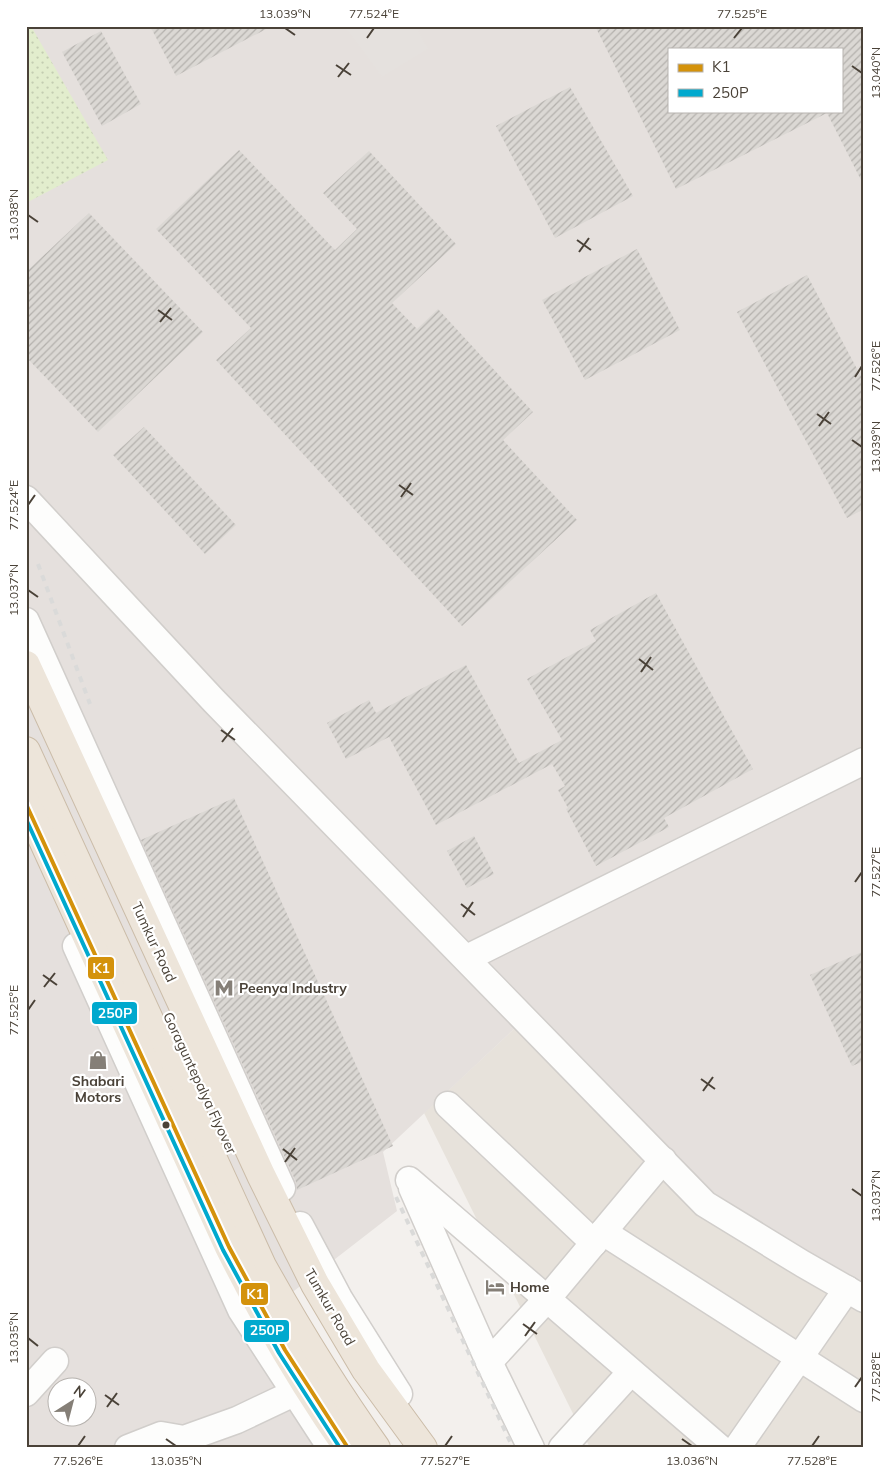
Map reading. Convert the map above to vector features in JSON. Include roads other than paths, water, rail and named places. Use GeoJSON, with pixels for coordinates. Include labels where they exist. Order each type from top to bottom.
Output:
{"type":"FeatureCollection","features":[{"type":"Feature","properties":{"kind":"highway","name":"Tumkur Road"},"geometry":{"type":"LineString","coordinates":[[26,665],[261,1175],[315,1284],[366,1370],[423,1448]]}},
{"type":"Feature","properties":{"kind":"highway","name":"Goraguntepalya Flyover"},"geometry":{"type":"LineString","coordinates":[[26,701],[228,1145],[278,1247],[310,1308],[348,1370],[404,1448]]}},
{"type":"Feature","properties":{"kind":"highway","name":"Goraguntepalya Flyover"},"geometry":{"type":"LineString","coordinates":[[26,751],[262,1266],[293,1322],[326,1375],[376,1448]]}},
{"type":"Feature","properties":{"kind":"highway"},"geometry":{"type":"LineString","coordinates":[[26,803],[228,1247],[273,1331],[307,1387],[348,1448]]}},
{"type":"Feature","properties":{"kind":"street"},"geometry":{"type":"LineString","coordinates":[[26,499],[214,701],[467,958],[705,1204],[856,1294],[800,1357],[737,1448]]}},
{"type":"Feature","properties":{"kind":"street"},"geometry":{"type":"LineString","coordinates":[[26,621],[281,1187],[340,1300],[377,1362],[436,1448]]}},
{"type":"Feature","properties":{"kind":"street"},"geometry":{"type":"LineString","coordinates":[[467,958],[864,761]]}},
{"type":"Feature","properties":{"kind":"street"},"geometry":{"type":"LineString","coordinates":[[27,839],[241,1310],[331,1448]]}},
{"type":"Feature","properties":{"kind":"street"},"geometry":{"type":"LineString","coordinates":[[448,1105],[598,1237],[800,1357],[864,1399]]}},
{"type":"Feature","properties":{"kind":"street"},"geometry":{"type":"LineString","coordinates":[[489,1362],[547,1299],[663,1160]]}},
{"type":"Feature","properties":{"kind":"street"},"geometry":{"type":"LineString","coordinates":[[531,1448],[489,1362],[409,1180],[720,1448]]}},
{"type":"Feature","properties":{"kind":"street"},"geometry":{"type":"LineString","coordinates":[[26,1393],[55,1361]]}},
{"type":"Feature","properties":{"kind":"street"},"geometry":{"type":"LineString","coordinates":[[562,1448],[631,1372]]}},
{"type":"Feature","properties":{"kind":"street"},"geometry":{"type":"LineString","coordinates":[[128,1448],[161,1436],[176,1442],[238,1420],[294,1393]]}},
{"type":"Feature","properties":{"kind":"railway"},"geometry":{"type":"LineString","coordinates":[[38,564],[90,704]]}},
{"type":"Feature","properties":{"kind":"railway"},"geometry":{"type":"LineString","coordinates":[[396,1197],[513,1448]]}},
{"type":"Feature","properties":{"kind":"place","name":"Peenya Industry"},"geometry":{"type":"Point","coordinates":[224,988]}},
{"type":"Feature","properties":{"kind":"place","name":"Shabari Motors"},"geometry":{"type":"Point","coordinates":[98,1060]}},
{"type":"Feature","properties":{"kind":"place","name":"Home"},"geometry":{"type":"Point","coordinates":[495,1287]}}]}
